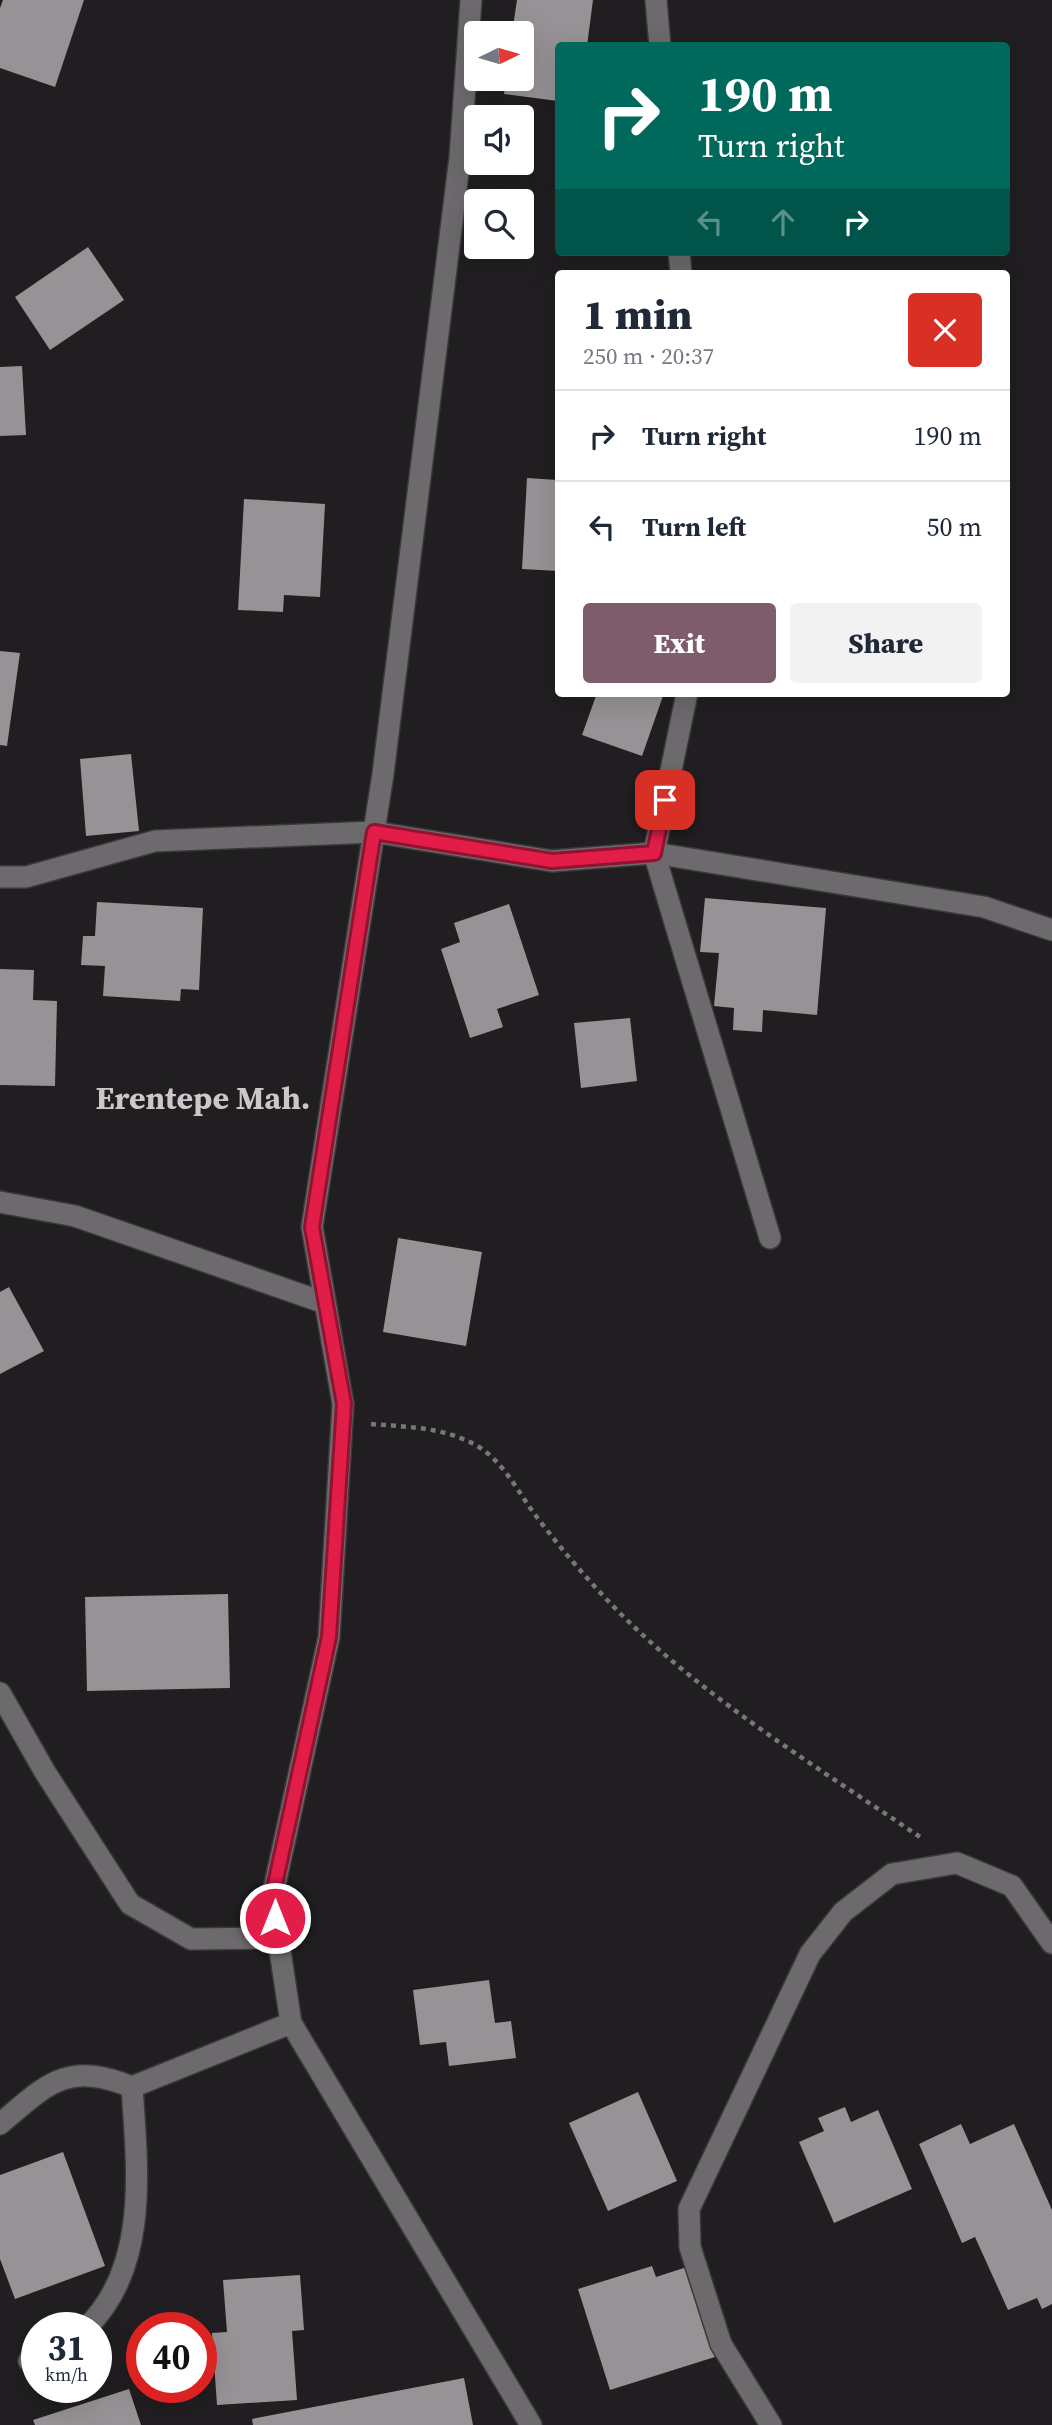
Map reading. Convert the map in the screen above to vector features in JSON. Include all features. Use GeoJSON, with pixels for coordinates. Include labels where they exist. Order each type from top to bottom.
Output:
{"type":"FeatureCollection","features":[{"type":"Feature","properties":{"kind":"street"},"geometry":{"type":"LineString","coordinates":[[471,0],[458,171],[374,832],[312,1227],[344,1404],[329,1637],[272,1898],[291,2023],[531,2425]]}},
{"type":"Feature","properties":{"kind":"street"},"geometry":{"type":"LineString","coordinates":[[656,0],[660,42]]}},
{"type":"Feature","properties":{"kind":"street"},"geometry":{"type":"LineString","coordinates":[[686,697],[654,853],[770,1238]]}},
{"type":"Feature","properties":{"kind":"street"},"geometry":{"type":"LineString","coordinates":[[0,877],[26,877],[155,841],[374,832],[552,861],[654,853],[984,907],[1052,930]]}},
{"type":"Feature","properties":{"kind":"street"},"geometry":{"type":"LineString","coordinates":[[0,1202],[75,1216],[325,1303]]}},
{"type":"Feature","properties":{"kind":"street"},"geometry":{"type":"LineString","coordinates":[[0,1693],[45,1772],[130,1904],[191,1939],[278,1938]]}},
{"type":"Feature","properties":{"kind":"street"},"geometry":{"type":"LineString","coordinates":[[771,2425],[721,2344],[690,2247],[689,2209],[810,1954],[843,1912],[892,1874],[957,1863],[1012,1886],[1052,1943]]}},
{"type":"Feature","properties":{"kind":"street"},"geometry":{"type":"LineString","coordinates":[[0,2124],[47,2084],[76,2075],[107,2077],[132,2087],[291,2023]]}},
{"type":"Feature","properties":{"kind":"street"},"geometry":{"type":"LineString","coordinates":[[99,2312],[106,2303],[129,2252],[135,2198],[132,2087]]}},
{"type":"Feature","properties":{"kind":"path"},"geometry":{"type":"LineString","coordinates":[[342,1422],[434,1430],[458,1436],[480,1448],[506,1472],[534,1513],[596,1590],[671,1660],[786,1746],[957,1863]]}},
{"type":"Feature","properties":{"kind":"building"},"geometry":{"type":"Polygon","coordinates":[[[3,0],[84,0],[55,87],[0,68],[0,8],[3,0]]]}},
{"type":"Feature","properties":{"kind":"building"},"geometry":{"type":"Polygon","coordinates":[[[517,0],[593,0],[588,42],[555,42],[555,101],[504,94],[504,91],[534,91],[534,21],[514,21],[517,0]]]}},
{"type":"Feature","properties":{"kind":"building"},"geometry":{"type":"Polygon","coordinates":[[[88,247],[124,300],[50,350],[15,297],[88,247]]]}},
{"type":"Feature","properties":{"kind":"building"},"geometry":{"type":"Polygon","coordinates":[[[22,366],[26,435],[0,436],[0,367],[22,366]]]}},
{"type":"Feature","properties":{"kind":"building"},"geometry":{"type":"Polygon","coordinates":[[[527,478],[555,480],[555,571],[522,569],[527,478]]]}},
{"type":"Feature","properties":{"kind":"building"},"geometry":{"type":"Polygon","coordinates":[[[244,499],[325,504],[320,597],[284,595],[283,612],[238,610],[244,499]]]}},
{"type":"Feature","properties":{"kind":"building"},"geometry":{"type":"Polygon","coordinates":[[[0,651],[20,653],[7,746],[0,745],[0,651]]]}},
{"type":"Feature","properties":{"kind":"building"},"geometry":{"type":"Polygon","coordinates":[[[596,697],[663,697],[642,756],[582,735],[596,697]]]}},
{"type":"Feature","properties":{"kind":"building"},"geometry":{"type":"Polygon","coordinates":[[[131,754],[139,831],[86,836],[80,759],[131,754]]]}},
{"type":"Feature","properties":{"kind":"building"},"geometry":{"type":"Polygon","coordinates":[[[705,898],[826,908],[817,1015],[763,1010],[762,1032],[733,1030],[734,1008],[714,1006],[719,953],[700,952],[705,898]]]}},
{"type":"Feature","properties":{"kind":"building"},"geometry":{"type":"Polygon","coordinates":[[[97,902],[203,908],[199,990],[181,989],[180,1001],[103,996],[105,966],[81,965],[83,936],[95,936],[97,902]]]}},
{"type":"Feature","properties":{"kind":"building"},"geometry":{"type":"Polygon","coordinates":[[[509,904],[539,995],[497,1009],[503,1027],[470,1038],[441,949],[460,942],[454,923],[509,904]]]}},
{"type":"Feature","properties":{"kind":"building"},"geometry":{"type":"Polygon","coordinates":[[[0,969],[34,970],[33,1000],[57,1001],[55,1086],[0,1085],[0,969]]]}},
{"type":"Feature","properties":{"kind":"building"},"geometry":{"type":"Polygon","coordinates":[[[630,1018],[637,1081],[581,1088],[574,1023],[630,1018]]]}},
{"type":"Feature","properties":{"kind":"building"},"geometry":{"type":"Polygon","coordinates":[[[398,1238],[482,1252],[466,1346],[383,1332],[398,1238]]]}},
{"type":"Feature","properties":{"kind":"building"},"geometry":{"type":"Polygon","coordinates":[[[9,1287],[44,1351],[0,1374],[0,1292],[9,1287]]]}},
{"type":"Feature","properties":{"kind":"building"},"geometry":{"type":"Polygon","coordinates":[[[228,1594],[230,1688],[87,1691],[85,1597],[228,1594]]]}},
{"type":"Feature","properties":{"kind":"building"},"geometry":{"type":"Polygon","coordinates":[[[489,1980],[495,2023],[511,2021],[516,2058],[449,2066],[446,2042],[420,2045],[413,1990],[489,1980]]]}},
{"type":"Feature","properties":{"kind":"building"},"geometry":{"type":"Polygon","coordinates":[[[638,2092],[677,2181],[608,2211],[569,2123],[638,2092]]]}},
{"type":"Feature","properties":{"kind":"building"},"geometry":{"type":"Polygon","coordinates":[[[845,2107],[851,2122],[878,2110],[912,2189],[834,2223],[799,2142],[824,2131],[818,2118],[845,2107]]]}},
{"type":"Feature","properties":{"kind":"building"},"geometry":{"type":"Polygon","coordinates":[[[961,2124],[970,2144],[1014,2124],[1052,2210],[1052,2304],[1042,2309],[1037,2298],[1008,2310],[975,2237],[962,2243],[919,2144],[961,2124]]]}},
{"type":"Feature","properties":{"kind":"building"},"geometry":{"type":"Polygon","coordinates":[[[63,2152],[105,2266],[15,2299],[0,2259],[0,2175],[63,2152]]]}},
{"type":"Feature","properties":{"kind":"building"},"geometry":{"type":"Polygon","coordinates":[[[652,2266],[656,2277],[690,2266],[718,2356],[610,2390],[578,2289],[652,2266]]]}},
{"type":"Feature","properties":{"kind":"building"},"geometry":{"type":"Polygon","coordinates":[[[300,2275],[304,2330],[292,2331],[297,2400],[217,2405],[217,2333],[227,2332],[223,2280],[300,2275]]]}},
{"type":"Feature","properties":{"kind":"building"},"geometry":{"type":"Polygon","coordinates":[[[464,2378],[473,2425],[253,2425],[252,2419],[464,2378]]]}},
{"type":"Feature","properties":{"kind":"building"},"geometry":{"type":"Polygon","coordinates":[[[126,2390],[126,2403],[134,2403],[141,2425],[35,2425],[33,2420],[86,2403],[112,2403],[112,2394],[126,2390]]]}},
{"type":"Feature","properties":{"kind":"district","name":"Erentepe Mah."},"geometry":{"type":"Point","coordinates":[203,1098]}},
{"type":"Feature","properties":{"kind":"route"},"geometry":{"type":"LineString","coordinates":[[275,1918],[272,1898],[329,1637],[344,1404],[312,1227],[374,832],[552,861],[654,853],[665,800]]}}]}
